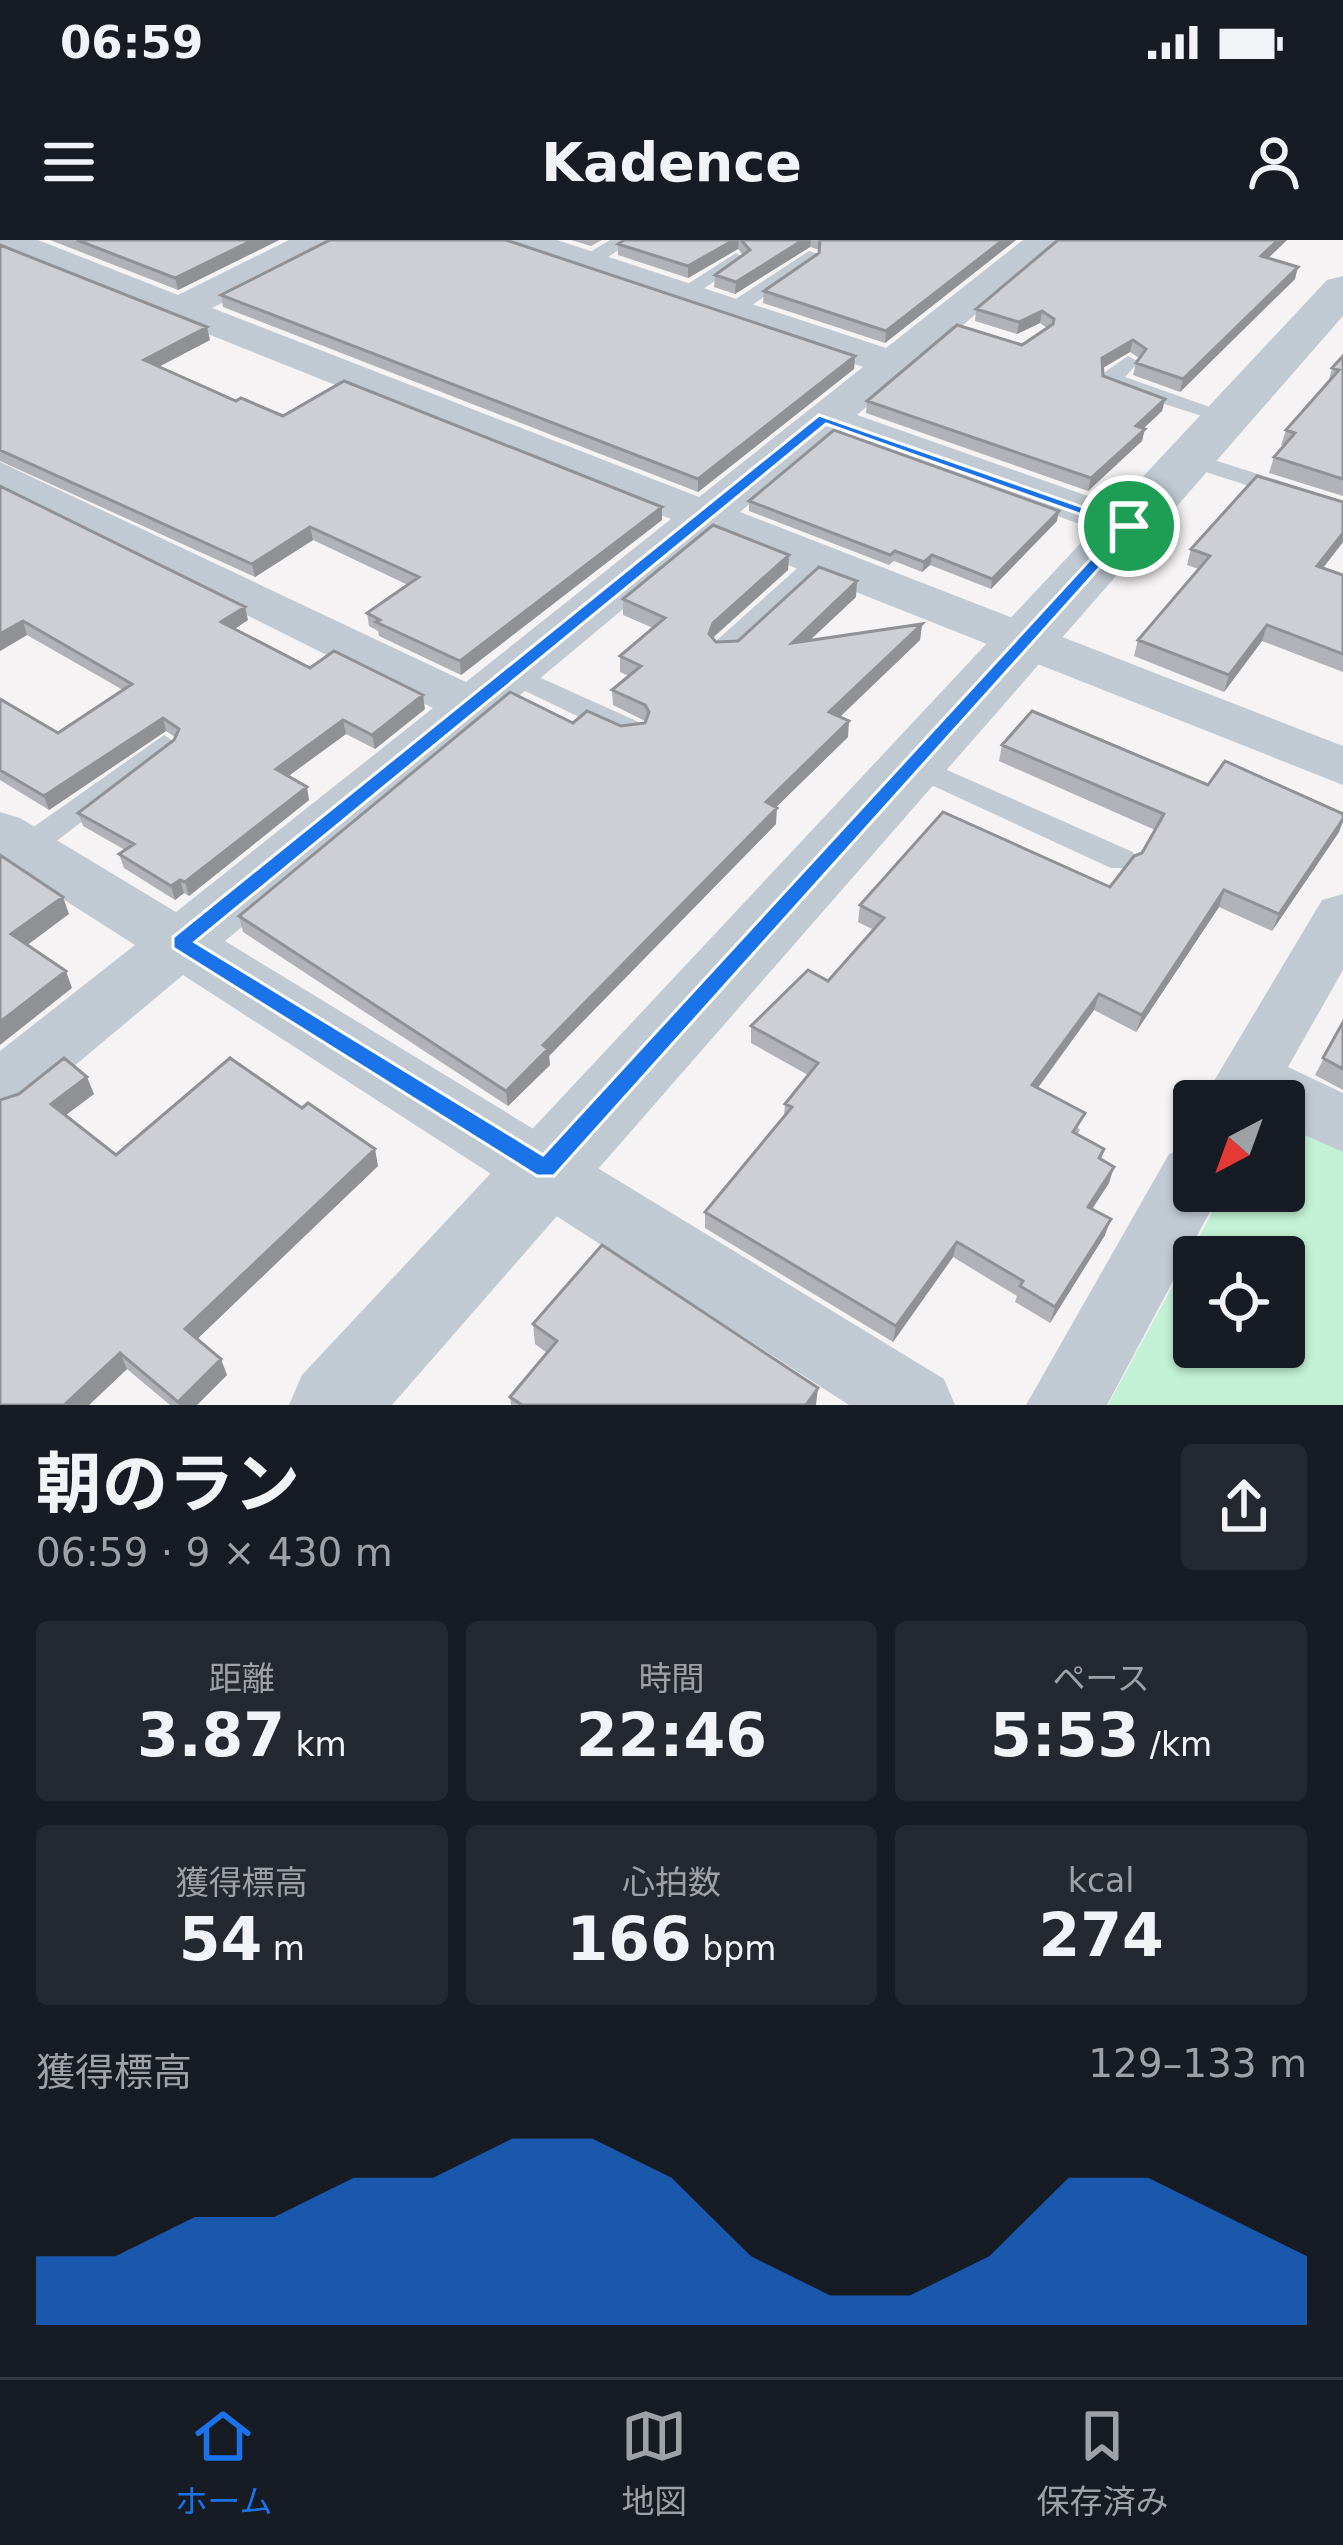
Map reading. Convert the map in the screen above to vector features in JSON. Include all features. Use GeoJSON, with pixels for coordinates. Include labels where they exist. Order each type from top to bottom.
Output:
{"type":"FeatureCollection","features":[{"type":"Feature","properties":{"kind":"street"},"geometry":{"type":"LineString","coordinates":[[179,309],[317,240]]}},
{"type":"Feature","properties":{"kind":"street"},"geometry":{"type":"LineString","coordinates":[[527,241],[891,363]]}},
{"type":"Feature","properties":{"kind":"street"},"geometry":{"type":"LineString","coordinates":[[0,1089],[891,363],[953,325],[1041,241]]}},
{"type":"Feature","properties":{"kind":"street"},"geometry":{"type":"LineString","coordinates":[[26,250],[1343,767]]}},
{"type":"Feature","properties":{"kind":"street"},"geometry":{"type":"LineString","coordinates":[[334,1405],[1208,438],[1338,301]]}},
{"type":"Feature","properties":{"kind":"street"},"geometry":{"type":"LineString","coordinates":[[824,418],[1129,526]]}},
{"type":"Feature","properties":{"kind":"street"},"geometry":{"type":"LineString","coordinates":[[0,475],[472,706]]}},
{"type":"Feature","properties":{"kind":"street"},"geometry":{"type":"LineString","coordinates":[[13,840],[916,1405]]}},
{"type":"Feature","properties":{"kind":"street"},"geometry":{"type":"LineString","coordinates":[[1247,1080],[1343,916]]}},
{"type":"Feature","properties":{"kind":"street"},"geometry":{"type":"LineString","coordinates":[[1305,1111],[1343,1124]]}},
{"type":"Feature","properties":{"kind":"street"},"geometry":{"type":"LineString","coordinates":[[1065,1405],[1173,1212]]}},
{"type":"Feature","properties":{"kind":"lane"},"geometry":{"type":"LineString","coordinates":[[587,262],[624,240]]}},
{"type":"Feature","properties":{"kind":"lane"},"geometry":{"type":"LineString","coordinates":[[732,310],[809,256]]}},
{"type":"Feature","properties":{"kind":"lane"},"geometry":{"type":"LineString","coordinates":[[682,294],[736,259]]}},
{"type":"Feature","properties":{"kind":"lane"},"geometry":{"type":"LineString","coordinates":[[1128,362],[1110,379],[1208,438],[1343,509]]}},
{"type":"Feature","properties":{"kind":"lane"},"geometry":{"type":"LineString","coordinates":[[725,647],[820,561]]}},
{"type":"Feature","properties":{"kind":"lane"},"geometry":{"type":"LineString","coordinates":[[512,674],[631,730]]}},
{"type":"Feature","properties":{"kind":"lane"},"geometry":{"type":"LineString","coordinates":[[13,840],[164,744]]}},
{"type":"Feature","properties":{"kind":"lane"},"geometry":{"type":"LineString","coordinates":[[913,765],[1123,860]]}},
{"type":"Feature","properties":{"kind":"green space"},"geometry":{"type":"Polygon","coordinates":[[[1305,1121],[1343,1140],[1343,1405],[1108,1405],[1173,1285],[1173,1368],[1305,1368],[1305,1236],[1200,1236],[1213,1212],[1305,1212],[1305,1121]]]}},
{"type":"Feature","properties":{"kind":"building"},"geometry":{"type":"Polygon","coordinates":[[[77,240],[253,240],[175,278],[77,240]]]}},
{"type":"Feature","properties":{"kind":"building"},"geometry":{"type":"Polygon","coordinates":[[[330,240],[506,240],[855,356],[698,479],[221,295],[330,240]]]}},
{"type":"Feature","properties":{"kind":"building"},"geometry":{"type":"Polygon","coordinates":[[[624,240],[734,240],[688,266],[618,244],[624,240]]]}},
{"type":"Feature","properties":{"kind":"building"},"geometry":{"type":"Polygon","coordinates":[[[741,240],[803,240],[736,282],[715,275],[750,250],[741,240]]]}},
{"type":"Feature","properties":{"kind":"building"},"geometry":{"type":"Polygon","coordinates":[[[820,240],[1003,240],[886,331],[764,291],[819,253],[820,240]]]}},
{"type":"Feature","properties":{"kind":"building"},"geometry":{"type":"Polygon","coordinates":[[[1058,240],[1278,240],[1261,256],[1298,267],[1183,379],[1136,363],[1146,349],[1133,340],[1102,358],[1103,376],[1165,399],[1136,426],[1145,429],[1091,478],[867,401],[957,325],[1022,345],[1053,324],[1054,319],[1042,311],[1019,322],[976,309],[1058,240]]]}},
{"type":"Feature","properties":{"kind":"building"},"geometry":{"type":"Polygon","coordinates":[[[0,245],[207,327],[144,360],[236,401],[241,398],[283,416],[344,381],[662,507],[460,661],[376,622],[380,620],[367,613],[419,577],[310,527],[252,564],[0,450],[0,245]]]}},
{"type":"Feature","properties":{"kind":"building"},"geometry":{"type":"Polygon","coordinates":[[[1343,356],[1343,479],[1274,457],[1295,433],[1286,430],[1339,370],[1332,368],[1343,356]]]}},
{"type":"Feature","properties":{"kind":"building"},"geometry":{"type":"Polygon","coordinates":[[[834,430],[1059,511],[992,579],[932,555],[924,562],[895,551],[890,555],[749,501],[834,430]]]}},
{"type":"Feature","properties":{"kind":"building"},"geometry":{"type":"Polygon","coordinates":[[[1257,476],[1343,502],[1343,533],[1317,566],[1343,575],[1343,654],[1267,625],[1229,675],[1138,640],[1210,556],[1191,549],[1257,476]]]}},
{"type":"Feature","properties":{"kind":"building"},"geometry":{"type":"Polygon","coordinates":[[[0,486],[245,607],[221,622],[310,668],[334,651],[423,695],[372,735],[343,720],[276,769],[307,787],[185,882],[171,886],[119,854],[134,844],[78,813],[174,740],[179,729],[163,718],[44,796],[0,770],[0,699],[58,733],[132,684],[23,621],[0,634],[0,486]]]}},
{"type":"Feature","properties":{"kind":"building"},"geometry":{"type":"Polygon","coordinates":[[[713,525],[789,555],[713,623],[709,634],[716,642],[738,641],[819,567],[857,581],[792,643],[922,624],[829,712],[849,721],[766,802],[777,808],[543,1045],[548,1049],[506,1091],[239,916],[510,692],[573,723],[587,711],[621,726],[645,723],[649,712],[645,705],[612,690],[641,666],[620,656],[665,618],[623,599],[713,525]]]}},
{"type":"Feature","properties":{"kind":"building"},"geometry":{"type":"Polygon","coordinates":[[[1032,711],[1208,785],[1225,761],[1343,814],[1343,819],[1279,914],[1224,890],[1142,1015],[1099,994],[1032,1085],[1085,1113],[1073,1132],[1104,1149],[1099,1158],[1114,1167],[1088,1207],[1111,1219],[1055,1307],[1020,1286],[1023,1281],[957,1242],[896,1326],[705,1212],[792,1107],[785,1104],[818,1063],[751,1026],[808,970],[828,981],[884,918],[860,905],[943,812],[1110,887],[1134,856],[1142,853],[1164,814],[1002,745],[1032,711]]]}},
{"type":"Feature","properties":{"kind":"building"},"geometry":{"type":"Polygon","coordinates":[[[0,855],[63,897],[11,934],[66,971],[0,1022],[0,855]]]}},
{"type":"Feature","properties":{"kind":"building"},"geometry":{"type":"Polygon","coordinates":[[[1343,1022],[1343,1069],[1323,1058],[1343,1022]]]}},
{"type":"Feature","properties":{"kind":"building"},"geometry":{"type":"Polygon","coordinates":[[[64,1058],[87,1077],[51,1104],[116,1155],[230,1058],[302,1108],[308,1103],[375,1149],[185,1329],[221,1359],[178,1402],[120,1353],[64,1405],[0,1405],[0,1100],[19,1094],[64,1058]]]}},
{"type":"Feature","properties":{"kind":"building"},"geometry":{"type":"Polygon","coordinates":[[[602,1245],[818,1388],[806,1405],[522,1405],[510,1397],[557,1341],[533,1324],[602,1245]]]}},
{"type":"Feature","properties":{"kind":"route"},"geometry":{"type":"LineString","coordinates":[[824,418],[1129,526],[545,1169],[180,942],[824,418]]}}]}
